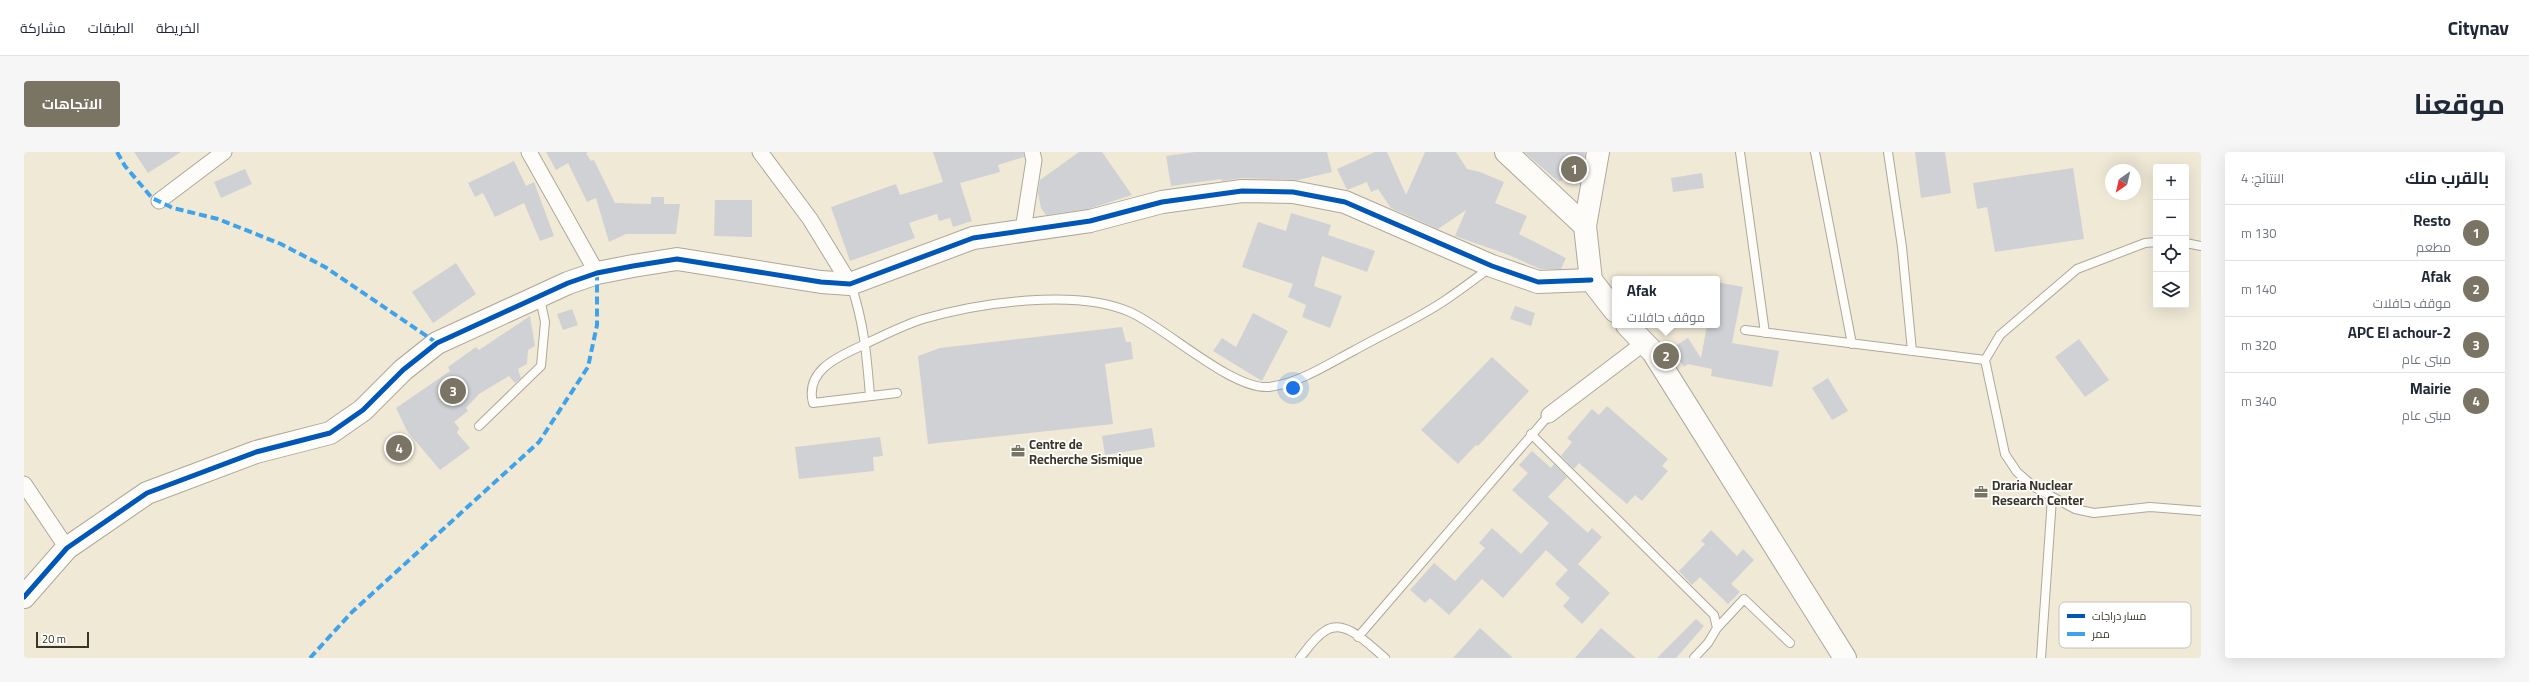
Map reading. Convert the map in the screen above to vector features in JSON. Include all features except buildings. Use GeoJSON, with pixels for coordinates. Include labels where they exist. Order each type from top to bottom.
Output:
{"type":"FeatureCollection","features":[{"type":"Feature","properties":{"kind":"street"},"geometry":{"type":"LineString","coordinates":[[159,201],[224,152]]}},
{"type":"Feature","properties":{"kind":"street"},"geometry":{"type":"LineString","coordinates":[[529,152],[597,273]]}},
{"type":"Feature","properties":{"kind":"street"},"geometry":{"type":"LineString","coordinates":[[760,152],[810,220],[850,284]]}},
{"type":"Feature","properties":{"kind":"street"},"geometry":{"type":"LineString","coordinates":[[1023,230],[1034,160],[1032,152]]}},
{"type":"Feature","properties":{"kind":"street"},"geometry":{"type":"LineString","coordinates":[[1506,152],[1585,226]]}},
{"type":"Feature","properties":{"kind":"street"},"geometry":{"type":"LineString","coordinates":[[1598,152],[1585,226],[1591,280],[1612,307]]}},
{"type":"Feature","properties":{"kind":"street"},"geometry":{"type":"LineString","coordinates":[[24,597],[67,548],[147,493],[256,452],[330,433],[363,410],[403,370],[437,343],[568,283],[597,273],[677,260],[821,282],[850,284],[973,238],[1090,221],[1162,202],[1242,192],[1293,192],[1345,202],[1492,266],[1538,282],[1591,280]]}},
{"type":"Feature","properties":{"kind":"street"},"geometry":{"type":"LineString","coordinates":[[1630,328],[1657,358],[1845,658]]}},
{"type":"Feature","properties":{"kind":"street"},"geometry":{"type":"LineString","coordinates":[[1549,415],[1644,343]]}},
{"type":"Feature","properties":{"kind":"street"},"geometry":{"type":"LineString","coordinates":[[24,484],[67,548]]}},
{"type":"Feature","properties":{"kind":"lane"},"geometry":{"type":"LineString","coordinates":[[1740,152],[1765,333]]}},
{"type":"Feature","properties":{"kind":"lane"},"geometry":{"type":"LineString","coordinates":[[1815,152],[1852,344]]}},
{"type":"Feature","properties":{"kind":"lane"},"geometry":{"type":"LineString","coordinates":[[1888,152],[1902,247],[1912,351]]}},
{"type":"Feature","properties":{"kind":"lane"},"geometry":{"type":"LineString","coordinates":[[2153,242],[2145,243],[2077,269],[2000,335],[1985,360],[2005,454],[2017,472],[2034,488],[2075,509],[2094,513],[2150,507],[2201,511]]}},
{"type":"Feature","properties":{"kind":"lane"},"geometry":{"type":"LineString","coordinates":[[2189,244],[2201,246]]}},
{"type":"Feature","properties":{"kind":"lane"},"geometry":{"type":"LineString","coordinates":[[897,393],[813,403],[811,396],[812,382],[819,370],[846,352],[922,320],[964,310],[1060,298],[1101,303],[1130,312],[1244,382],[1267,387],[1290,382],[1328,364],[1446,300],[1492,266]]}},
{"type":"Feature","properties":{"kind":"lane"},"geometry":{"type":"LineString","coordinates":[[850,284],[859,309],[866,344],[870,396]]}},
{"type":"Feature","properties":{"kind":"lane"},"geometry":{"type":"LineString","coordinates":[[479,426],[541,366],[545,322],[540,297]]}},
{"type":"Feature","properties":{"kind":"lane"},"geometry":{"type":"LineString","coordinates":[[1745,330],[1985,360]]}},
{"type":"Feature","properties":{"kind":"lane"},"geometry":{"type":"LineString","coordinates":[[1358,636],[1549,415]]}},
{"type":"Feature","properties":{"kind":"lane"},"geometry":{"type":"LineString","coordinates":[[1531,434],[1714,615],[1717,628]]}},
{"type":"Feature","properties":{"kind":"lane"},"geometry":{"type":"LineString","coordinates":[[2041,658],[2052,498]]}},
{"type":"Feature","properties":{"kind":"lane"},"geometry":{"type":"LineString","coordinates":[[1694,658],[1708,643],[1717,628],[1744,599],[1790,643]]}},
{"type":"Feature","properties":{"kind":"lane"},"geometry":{"type":"LineString","coordinates":[[1300,658],[1324,631],[1334,626],[1342,626],[1358,636],[1385,658]]}},
{"type":"Feature","properties":{"kind":"marked path"},"geometry":{"type":"LineString","coordinates":[[117,152],[125,166],[152,198],[173,208],[218,219],[281,244],[325,267],[437,343]]}},
{"type":"Feature","properties":{"kind":"marked path"},"geometry":{"type":"LineString","coordinates":[[310,658],[352,612],[539,442],[588,367],[597,325],[597,273]]}},
{"type":"Feature","properties":{"kind":"cycle path"},"geometry":{"type":"LineString","coordinates":[[24,597],[67,548],[147,493],[256,452],[330,433],[363,410],[403,370],[437,343],[568,283],[597,273],[677,259],[821,282],[850,284],[973,238],[1090,221],[1162,202],[1242,191],[1293,192],[1345,202],[1492,266],[1538,282],[1591,280]]}},
{"type":"Feature","properties":{"kind":"place","name":"Resto"},"geometry":{"type":"Point","coordinates":[1574,169]}},
{"type":"Feature","properties":{"kind":"place","name":"Afak"},"geometry":{"type":"Point","coordinates":[1666,356]}},
{"type":"Feature","properties":{"kind":"place","name":"APC El achour-2"},"geometry":{"type":"Point","coordinates":[453,391]}},
{"type":"Feature","properties":{"kind":"place","name":"Mairie"},"geometry":{"type":"Point","coordinates":[399,448]}},
{"type":"Feature","properties":{"kind":"place","name":"Centre de Recherche Sismique"},"geometry":{"type":"Point","coordinates":[1018,451]}},
{"type":"Feature","properties":{"kind":"place","name":"Draria Nuclear Research Center"},"geometry":{"type":"Point","coordinates":[1981,492]}}]}
